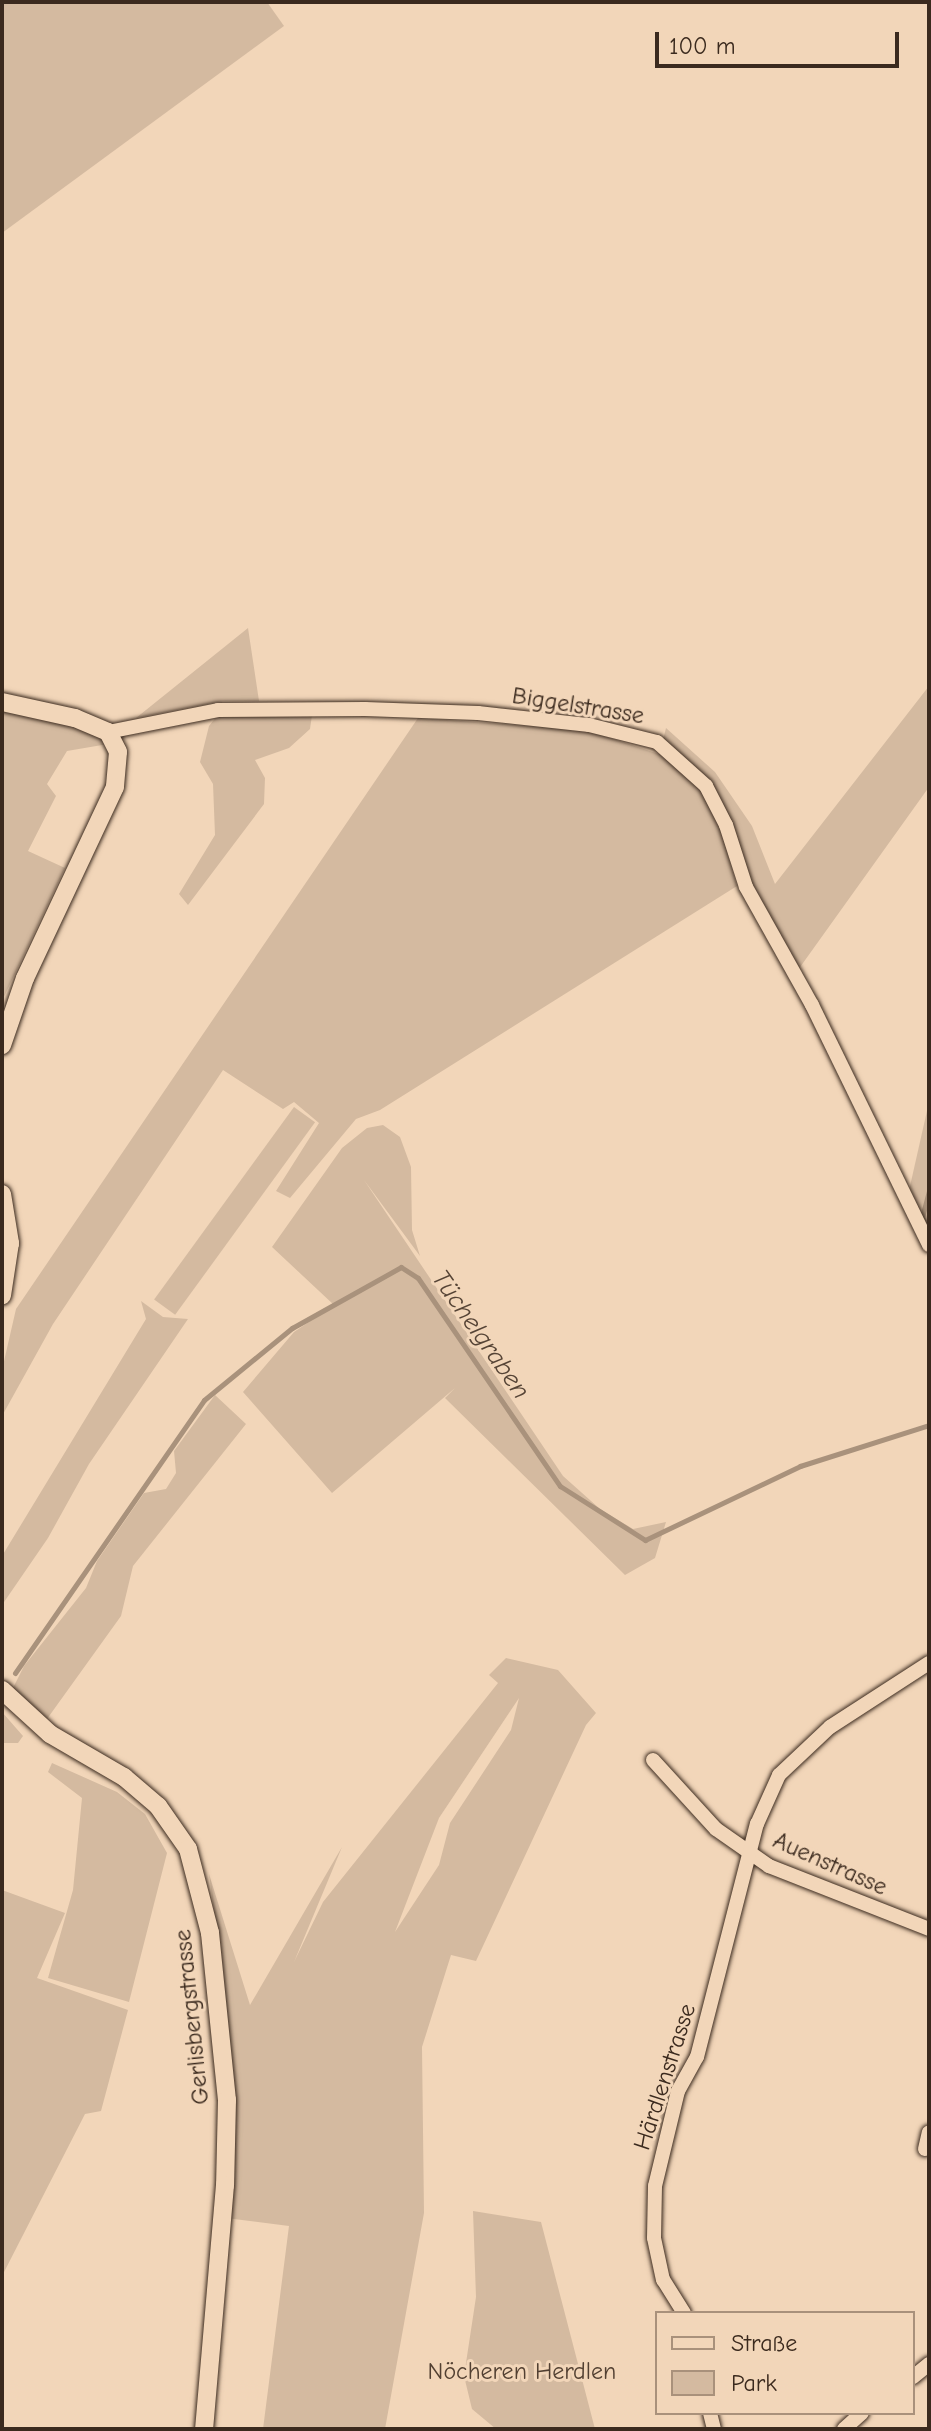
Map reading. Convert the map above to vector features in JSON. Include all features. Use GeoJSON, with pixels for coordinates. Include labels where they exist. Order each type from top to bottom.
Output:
{"type":"FeatureCollection","features":[{"type":"Feature","properties":{"kind":"street"},"geometry":{"type":"LineString","coordinates":[[2,702],[75,718],[108,732],[118,752],[115,787],[25,978],[2,1045]]}},
{"type":"Feature","properties":{"kind":"street","name":"Biggelstrasse"},"geometry":{"type":"LineString","coordinates":[[108,732],[218,710],[379,709],[589,725],[668,749],[706,786],[726,825],[746,887],[812,1005],[929,1245]]}},
{"type":"Feature","properties":{"kind":"street"},"geometry":{"type":"LineString","coordinates":[[2,1194],[10,1243],[2,1295]]}},
{"type":"Feature","properties":{"kind":"street","name":"Härdlenstrasse"},"geometry":{"type":"LineString","coordinates":[[683,2311],[663,2280],[654,2238],[655,2186],[678,2091],[697,2057],[750,1851],[779,1775],[830,1727],[929,1663]]}},
{"type":"Feature","properties":{"kind":"street","name":"Gerlisbergstrasse"},"geometry":{"type":"LineString","coordinates":[[2,1690],[50,1734],[147,1796],[188,1849],[210,1933],[227,2100],[225,2185],[204,2429]]}},
{"type":"Feature","properties":{"kind":"street","name":"Auenstrasse"},"geometry":{"type":"LineString","coordinates":[[653,1760],[716,1829],[750,1851],[811,1884],[929,1929]]}},
{"type":"Feature","properties":{"kind":"street"},"geometry":{"type":"LineString","coordinates":[[925,2149],[929,2132]]}},
{"type":"Feature","properties":{"kind":"street"},"geometry":{"type":"LineString","coordinates":[[844,2429],[860,2415]]}},
{"type":"Feature","properties":{"kind":"green space"},"geometry":{"type":"Polygon","coordinates":[[[2,2],[267,2],[284,26],[2,233],[2,2]]]}},
{"type":"Feature","properties":{"kind":"green space"},"geometry":{"type":"Polygon","coordinates":[[[248,628],[259,701],[223,701],[136,718],[248,628]]]}},
{"type":"Feature","properties":{"kind":"green space"},"geometry":{"type":"Polygon","coordinates":[[[929,686],[929,787],[798,970],[752,886],[731,823],[663,740],[666,728],[715,772],[752,826],[775,884],[929,686]]]}},
{"type":"Feature","properties":{"kind":"green space"},"geometry":{"type":"Polygon","coordinates":[[[2,708],[73,722],[102,735],[108,744],[67,751],[47,784],[56,796],[28,851],[65,868],[2,1001],[2,708]]]}},
{"type":"Feature","properties":{"kind":"green space"},"geometry":{"type":"Polygon","coordinates":[[[312,715],[310,729],[289,748],[255,760],[265,778],[264,804],[188,905],[179,894],[215,835],[213,784],[200,762],[209,726],[217,716],[312,715]]]}},
{"type":"Feature","properties":{"kind":"green space"},"geometry":{"type":"Polygon","coordinates":[[[418,718],[586,730],[662,755],[702,791],[720,827],[737,886],[380,1110],[356,1119],[290,1198],[276,1191],[319,1123],[294,1102],[283,1109],[223,1070],[53,1324],[2,1416],[2,1370],[16,1309],[418,718]]]}},
{"type":"Feature","properties":{"kind":"green space"},"geometry":{"type":"Polygon","coordinates":[[[929,1102],[929,1234],[908,1195],[929,1102]]]}},
{"type":"Feature","properties":{"kind":"green space"},"geometry":{"type":"Polygon","coordinates":[[[294,1107],[315,1122],[175,1315],[154,1300],[294,1107]]]}},
{"type":"Feature","properties":{"kind":"green space"},"geometry":{"type":"Polygon","coordinates":[[[383,1125],[400,1137],[411,1167],[412,1230],[420,1256],[364,1180],[563,1476],[600,1509],[633,1529],[666,1522],[655,1558],[625,1575],[445,1398],[455,1388],[332,1493],[243,1392],[294,1332],[334,1305],[272,1247],[342,1148],[367,1128],[383,1125]]]}},
{"type":"Feature","properties":{"kind":"green space"},"geometry":{"type":"Polygon","coordinates":[[[141,1301],[163,1317],[188,1319],[89,1464],[48,1538],[2,1605],[2,1556],[146,1319],[141,1301]]]}},
{"type":"Feature","properties":{"kind":"green space"},"geometry":{"type":"Polygon","coordinates":[[[215,1395],[246,1424],[133,1566],[121,1616],[47,1719],[12,1690],[24,1666],[86,1588],[97,1561],[144,1493],[166,1489],[176,1473],[174,1451],[215,1395]]]}},
{"type":"Feature","properties":{"kind":"green space"},"geometry":{"type":"Polygon","coordinates":[[[506,1658],[558,1670],[596,1713],[586,1725],[476,1961],[451,1955],[422,2047],[424,2213],[385,2429],[263,2429],[289,2226],[226,2218],[217,1934],[209,1874],[250,2005],[342,1847],[294,1962],[323,1902],[498,1683],[489,1675],[506,1658]],[[519,1698],[439,1818],[395,1932],[439,1865],[450,1823],[511,1730],[519,1698]]]}},
{"type":"Feature","properties":{"kind":"green space"},"geometry":{"type":"Polygon","coordinates":[[[2,1712],[23,1736],[18,1743],[2,1743],[2,1712]]]}},
{"type":"Feature","properties":{"kind":"green space"},"geometry":{"type":"Polygon","coordinates":[[[52,1763],[117,1792],[145,1814],[167,1853],[129,2002],[48,1978],[73,1890],[82,1798],[48,1772],[52,1763]]]}},
{"type":"Feature","properties":{"kind":"green space"},"geometry":{"type":"Polygon","coordinates":[[[2,1890],[65,1913],[37,1978],[128,2010],[101,2111],[85,2114],[2,2276],[2,1890]]]}},
{"type":"Feature","properties":{"kind":"green space","name":"Nöcheren Herdlen"},"geometry":{"type":"Polygon","coordinates":[[[473,2211],[541,2222],[595,2429],[496,2429],[472,2409],[464,2376],[476,2297],[473,2211]]]}},
{"type":"Feature","properties":{"kind":"waterway"},"geometry":{"type":"LineString","coordinates":[[929,1191],[922,1218],[929,1228]]}},
{"type":"Feature","properties":{"kind":"waterway","name":"Tüchelgraben"},"geometry":{"type":"LineString","coordinates":[[15,1673],[204,1400],[292,1328],[401,1267],[418,1278],[560,1486],[645,1540],[800,1466],[929,1425]]}}]}
